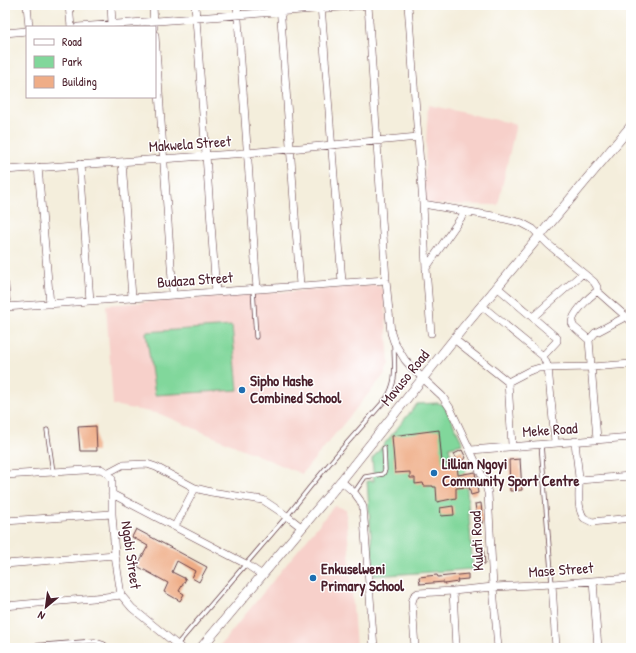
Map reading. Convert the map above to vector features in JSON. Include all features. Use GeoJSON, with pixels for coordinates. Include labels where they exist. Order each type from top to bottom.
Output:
{"type":"FeatureCollection","features":[{"type":"Feature","properties":{"kind":"street"},"geometry":{"type":"LineString","coordinates":[[27,5],[29,26]]}},
{"type":"Feature","properties":{"kind":"street"},"geometry":{"type":"LineString","coordinates":[[69,5],[71,26]]}},
{"type":"Feature","properties":{"kind":"street"},"geometry":{"type":"LineString","coordinates":[[111,5],[112,24]]}},
{"type":"Feature","properties":{"kind":"street"},"geometry":{"type":"LineString","coordinates":[[153,5],[154,24]]}},
{"type":"Feature","properties":{"kind":"street"},"geometry":{"type":"LineString","coordinates":[[195,5],[216,292]]}},
{"type":"Feature","properties":{"kind":"street"},"geometry":{"type":"LineString","coordinates":[[237,5],[255,289]]}},
{"type":"Feature","properties":{"kind":"street"},"geometry":{"type":"LineString","coordinates":[[89,26],[112,24],[154,24],[280,9],[368,5]]}},
{"type":"Feature","properties":{"kind":"street","name":"Kulati Road"},"geometry":{"type":"LineString","coordinates":[[368,5],[386,280],[391,333],[394,342],[405,360],[442,396],[450,408],[485,482],[488,493],[498,648]]}},
{"type":"Feature","properties":{"kind":"street"},"geometry":{"type":"LineString","coordinates":[[408,5],[431,333]]}},
{"type":"Feature","properties":{"kind":"street"},"geometry":{"type":"LineString","coordinates":[[321,7],[342,282]]}},
{"type":"Feature","properties":{"kind":"street"},"geometry":{"type":"LineString","coordinates":[[280,9],[300,285]]}},
{"type":"Feature","properties":{"kind":"street"},"geometry":{"type":"LineString","coordinates":[[5,32],[26,31]]}},
{"type":"Feature","properties":{"kind":"street"},"geometry":{"type":"LineString","coordinates":[[156,49],[173,294]]}},
{"type":"Feature","properties":{"kind":"street","name":"Mavuso Road"},"geometry":{"type":"LineString","coordinates":[[201,648],[341,481],[454,339],[631,126]]}},
{"type":"Feature","properties":{"kind":"street","name":"Makwela Street"},"geometry":{"type":"LineString","coordinates":[[5,170],[247,153],[418,137]]}},
{"type":"Feature","properties":{"kind":"street"},"geometry":{"type":"LineString","coordinates":[[122,162],[132,297]]}},
{"type":"Feature","properties":{"kind":"street"},"geometry":{"type":"LineString","coordinates":[[80,164],[90,301]]}},
{"type":"Feature","properties":{"kind":"street"},"geometry":{"type":"LineString","coordinates":[[38,167],[50,304]]}},
{"type":"Feature","properties":{"kind":"street"},"geometry":{"type":"LineString","coordinates":[[423,204],[516,221],[529,226],[549,246],[596,285],[597,291],[629,319],[595,333],[588,340]]}},
{"type":"Feature","properties":{"kind":"street"},"geometry":{"type":"LineString","coordinates":[[426,268],[465,212]]}},
{"type":"Feature","properties":{"kind":"street"},"geometry":{"type":"LineString","coordinates":[[533,317],[583,273]]}},
{"type":"Feature","properties":{"kind":"street","name":"Budaza Street"},"geometry":{"type":"LineString","coordinates":[[6,307],[386,280]]}},
{"type":"Feature","properties":{"kind":"street"},"geometry":{"type":"LineString","coordinates":[[5,285],[6,307]]}},
{"type":"Feature","properties":{"kind":"street"},"geometry":{"type":"LineString","coordinates":[[497,287],[558,339],[543,356]]}},
{"type":"Feature","properties":{"kind":"street"},"geometry":{"type":"LineString","coordinates":[[597,291],[588,299],[572,319],[574,327],[588,340],[592,367],[597,439]]}},
{"type":"Feature","properties":{"kind":"street"},"geometry":{"type":"LineString","coordinates":[[482,306],[543,356],[548,367],[555,442]]}},
{"type":"Feature","properties":{"kind":"street"},"geometry":{"type":"LineString","coordinates":[[454,339],[508,382],[512,445]]}},
{"type":"Feature","properties":{"kind":"street"},"geometry":{"type":"LineString","coordinates":[[508,382],[534,369],[548,367],[592,367],[631,364]]}},
{"type":"Feature","properties":{"kind":"street","name":"Meke Road"},"geometry":{"type":"LineString","coordinates":[[471,450],[512,445],[631,437]]}},
{"type":"Feature","properties":{"kind":"street"},"geometry":{"type":"LineString","coordinates":[[575,441],[579,480],[579,505],[580,511],[584,518],[592,522],[631,518]]}},
{"type":"Feature","properties":{"kind":"street"},"geometry":{"type":"LineString","coordinates":[[5,475],[104,471],[122,465],[147,464],[156,467],[195,488],[211,492],[259,499],[270,504],[288,516],[301,527]]}},
{"type":"Feature","properties":{"kind":"street","name":"Ngabi Street"},"geometry":{"type":"LineString","coordinates":[[104,471],[112,479],[112,514],[115,555],[121,595],[132,608],[177,647]]}},
{"type":"Feature","properties":{"kind":"street"},"geometry":{"type":"LineString","coordinates":[[579,480],[631,476]]}},
{"type":"Feature","properties":{"kind":"street"},"geometry":{"type":"LineString","coordinates":[[341,481],[361,500],[365,514],[374,648]]}},
{"type":"Feature","properties":{"kind":"street"},"geometry":{"type":"LineString","coordinates":[[175,526],[195,488]]}},
{"type":"Feature","properties":{"kind":"street"},"geometry":{"type":"LineString","coordinates":[[112,494],[246,564],[262,575]]}},
{"type":"Feature","properties":{"kind":"street"},"geometry":{"type":"LineString","coordinates":[[5,521],[112,514]]}},
{"type":"Feature","properties":{"kind":"street"},"geometry":{"type":"LineString","coordinates":[[5,564],[115,555]]}},
{"type":"Feature","properties":{"kind":"street","name":"Mase Street"},"geometry":{"type":"LineString","coordinates":[[415,648],[412,602],[414,596],[418,593],[453,591],[493,586],[552,584],[631,578]]}},
{"type":"Feature","properties":{"kind":"street"},"geometry":{"type":"LineString","coordinates":[[593,581],[598,648]]}},
{"type":"Feature","properties":{"kind":"street"},"geometry":{"type":"LineString","coordinates":[[552,584],[556,648]]}},
{"type":"Feature","properties":{"kind":"street"},"geometry":{"type":"LineString","coordinates":[[453,591],[456,648]]}},
{"type":"Feature","properties":{"kind":"street"},"geometry":{"type":"LineString","coordinates":[[5,606],[121,595]]}},
{"type":"Feature","properties":{"kind":"lane"},"geometry":{"type":"LineString","coordinates":[[255,289],[256,337]]}},
{"type":"Feature","properties":{"kind":"lane"},"geometry":{"type":"LineString","coordinates":[[177,647],[392,391],[394,384],[394,342]]}},
{"type":"Feature","properties":{"kind":"lane"},"geometry":{"type":"LineString","coordinates":[[47,430],[53,472]]}},
{"type":"Feature","properties":{"kind":"lane"},"geometry":{"type":"LineString","coordinates":[[541,443],[552,584]]}},
{"type":"Feature","properties":{"kind":"lane"},"geometry":{"type":"LineString","coordinates":[[354,493],[364,477],[383,474],[385,470],[384,448]]}},
{"type":"Feature","properties":{"kind":"lane"},"geometry":{"type":"LineString","coordinates":[[5,648],[95,641],[104,644],[108,648]]}},
{"type":"Feature","properties":{"kind":"shaded area"},"geometry":{"type":"Polygon","coordinates":[[[428,105],[516,124],[498,205],[423,204],[428,105]]]}},
{"type":"Feature","properties":{"kind":"shaded area","name":"Sipho Hashe Combined School"},"geometry":{"type":"Polygon","coordinates":[[[377,285],[384,290],[389,364],[384,375],[302,474],[160,414],[113,405],[106,305],[377,285]]]}},
{"type":"Feature","properties":{"kind":"shaded area","name":"Enkuselweni Primary School"},"geometry":{"type":"Polygon","coordinates":[[[334,506],[346,509],[356,648],[218,648],[334,506]]]}},
{"type":"Feature","properties":{"kind":"green space"},"geometry":{"type":"Polygon","coordinates":[[[232,326],[238,390],[155,395],[146,332],[232,326]]]}},
{"type":"Feature","properties":{"kind":"green space"},"geometry":{"type":"Polygon","coordinates":[[[438,403],[444,405],[463,444],[449,447],[452,461],[465,463],[473,569],[374,576],[367,481],[374,481],[372,459],[417,404],[438,403]]]}},
{"type":"Feature","properties":{"kind":"building"},"geometry":{"type":"Polygon","coordinates":[[[96,426],[97,451],[80,451],[78,427],[96,426]]]}},
{"type":"Feature","properties":{"kind":"building","name":"Lillian Ngoyi Community Sport Centre"},"geometry":{"type":"Polygon","coordinates":[[[439,430],[442,463],[446,462],[446,465],[457,464],[458,475],[475,472],[478,493],[471,495],[469,487],[456,488],[456,498],[437,502],[436,487],[424,486],[423,483],[415,484],[415,478],[410,478],[410,472],[395,473],[392,436],[439,430]]]}},
{"type":"Feature","properties":{"kind":"building"},"geometry":{"type":"Polygon","coordinates":[[[462,450],[466,458],[458,462],[454,454],[462,450]]]}},
{"type":"Feature","properties":{"kind":"building"},"geometry":{"type":"Polygon","coordinates":[[[520,459],[522,490],[510,491],[509,460],[520,459]]]}},
{"type":"Feature","properties":{"kind":"building"},"geometry":{"type":"Polygon","coordinates":[[[481,503],[483,523],[478,523],[475,504],[481,503]]]}},
{"type":"Feature","properties":{"kind":"building"},"geometry":{"type":"Polygon","coordinates":[[[453,506],[454,515],[441,516],[440,508],[453,506]]]}},
{"type":"Feature","properties":{"kind":"building"},"geometry":{"type":"Polygon","coordinates":[[[136,529],[207,567],[199,582],[192,578],[195,571],[177,561],[172,572],[186,579],[179,591],[184,594],[180,601],[164,592],[168,583],[137,566],[148,546],[132,537],[136,529]]]}},
{"type":"Feature","properties":{"kind":"building"},"geometry":{"type":"Polygon","coordinates":[[[477,544],[483,544],[485,564],[479,564],[477,544]]]}},
{"type":"Feature","properties":{"kind":"building"},"geometry":{"type":"Polygon","coordinates":[[[468,574],[468,579],[457,580],[458,582],[444,584],[444,582],[420,584],[419,577],[437,575],[438,577],[468,574]]]}},
{"type":"Feature","properties":{"kind":"place","name":"Sipho Hashe Combined School"},"geometry":{"type":"Point","coordinates":[242,390]}},
{"type":"Feature","properties":{"kind":"place","name":"Lillian Ngoyi Community Sport Centre"},"geometry":{"type":"Point","coordinates":[434,473]}},
{"type":"Feature","properties":{"kind":"place","name":"Enkuselweni Primary School"},"geometry":{"type":"Point","coordinates":[313,578]}}]}
